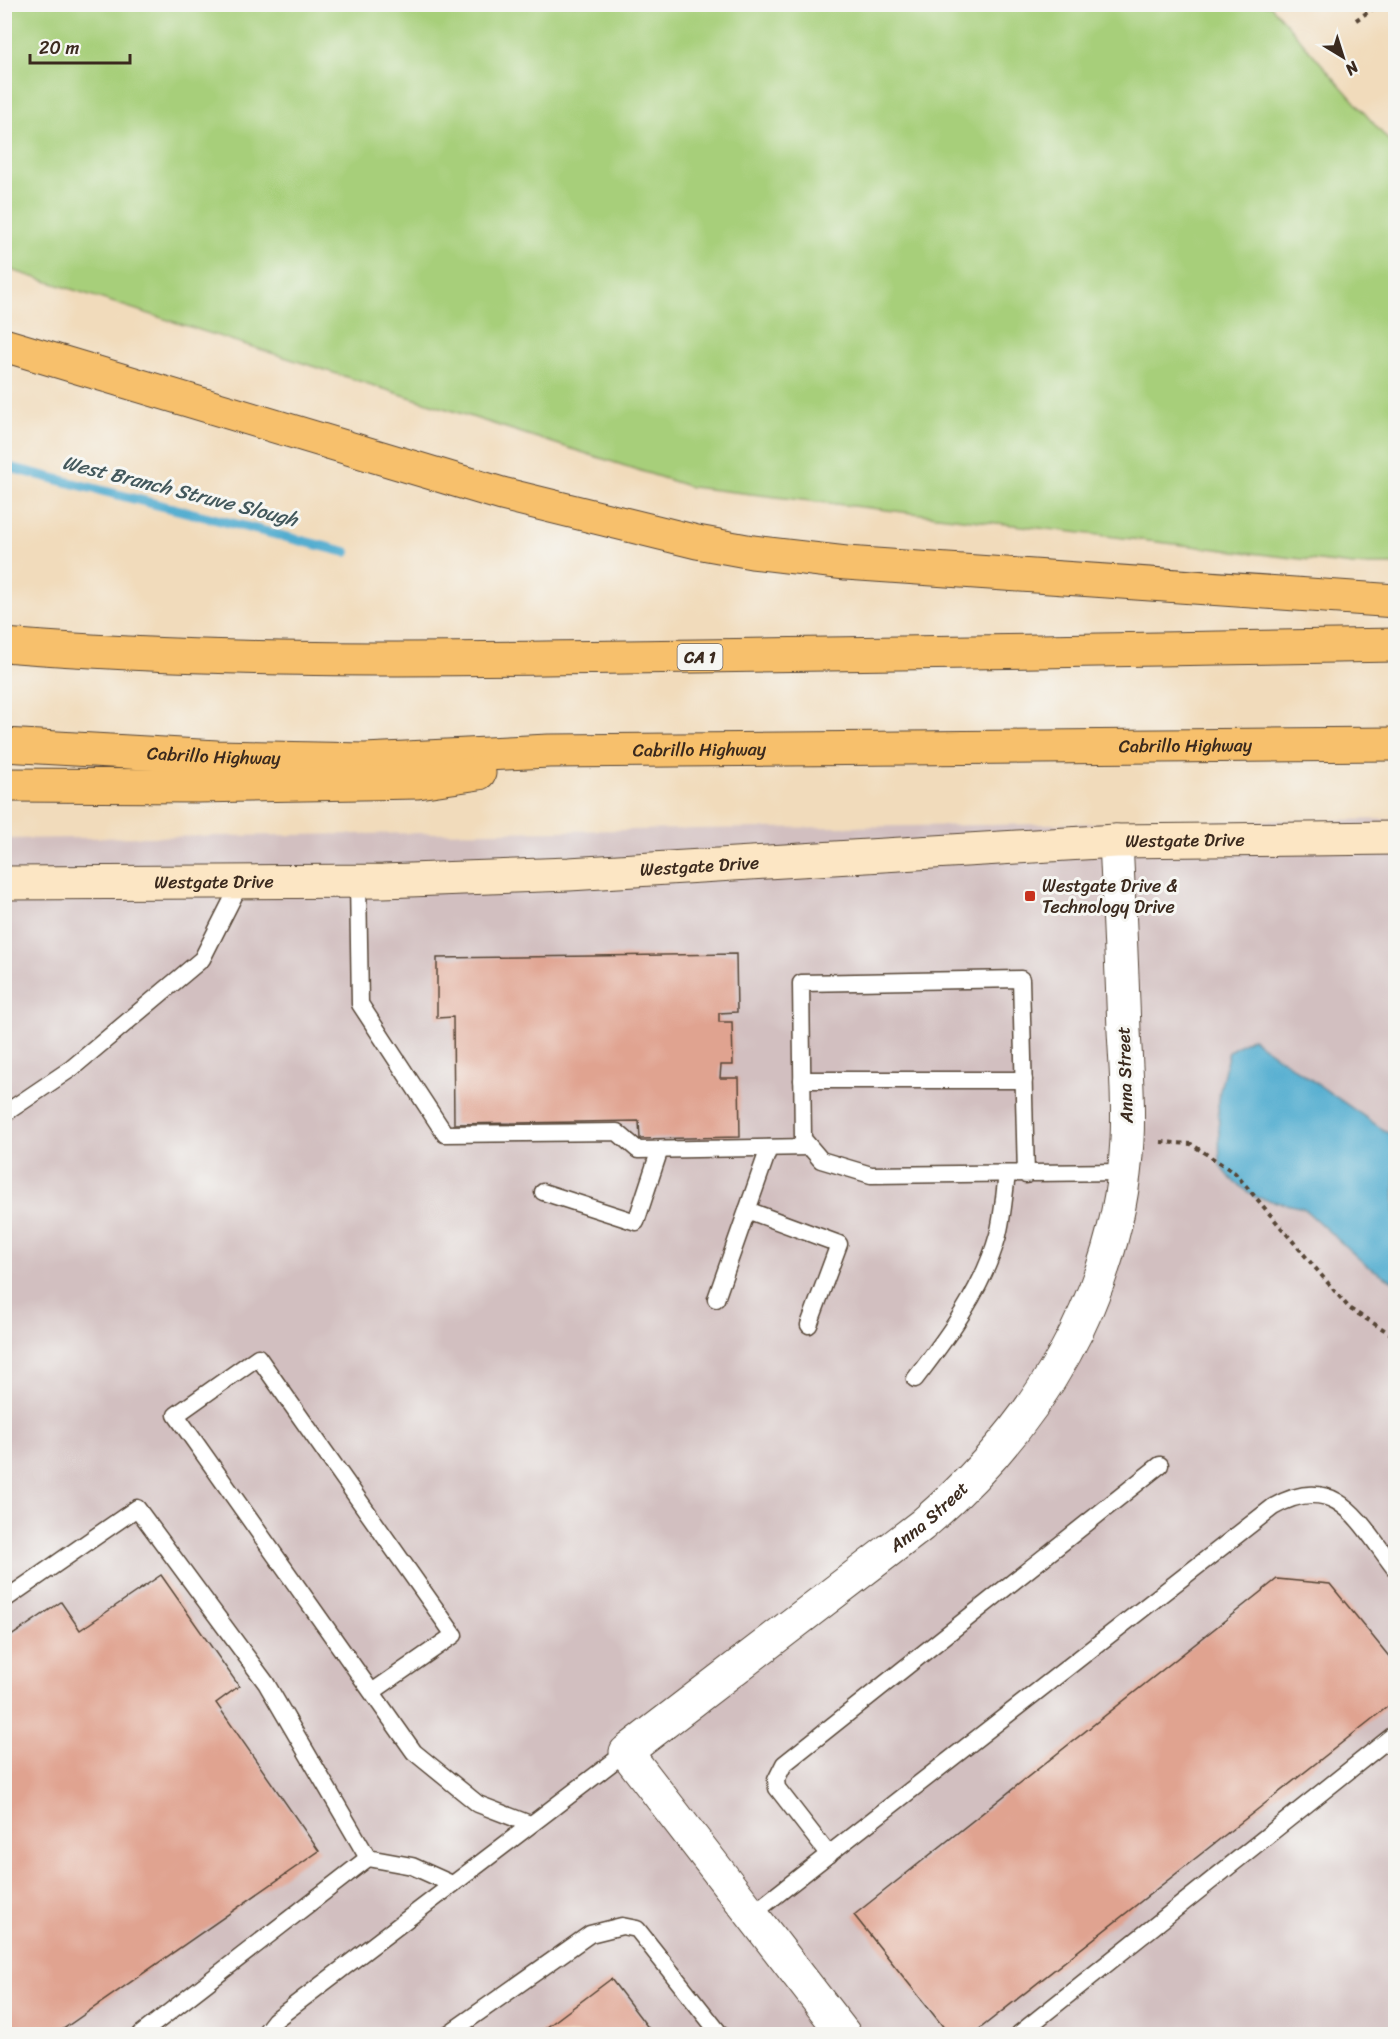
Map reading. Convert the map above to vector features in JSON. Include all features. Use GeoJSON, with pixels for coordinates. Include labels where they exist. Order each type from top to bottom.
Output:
{"type":"FeatureCollection","features":[{"type":"Feature","properties":{"kind":"highway"},"geometry":{"type":"LineString","coordinates":[[4,345],[502,494],[697,542],[752,552],[857,564],[1395,601]]}},
{"type":"Feature","properties":{"kind":"highway","name":"CA 1"},"geometry":{"type":"LineString","coordinates":[[4,645],[219,658],[473,660],[1395,645]]}},
{"type":"Feature","properties":{"kind":"highway","name":"Cabrillo Highway"},"geometry":{"type":"LineString","coordinates":[[4,745],[301,760],[365,760],[549,751],[1395,744]]}},
{"type":"Feature","properties":{"kind":"highway"},"geometry":{"type":"LineString","coordinates":[[4,785],[198,786],[418,782],[471,775],[549,751]]}},
{"type":"Feature","properties":{"kind":"street","name":"Westgate Drive"},"geometry":{"type":"LineString","coordinates":[[4,883],[358,881],[569,874],[1116,841],[1395,838]]}},
{"type":"Feature","properties":{"kind":"street","name":"Anna Street"},"geometry":{"type":"LineString","coordinates":[[627,1752],[922,1525],[963,1490],[995,1456],[1046,1388],[1083,1318],[1109,1240],[1124,1172],[1127,1140],[1116,841]]}},
{"type":"Feature","properties":{"kind":"street"},"geometry":{"type":"LineString","coordinates":[[627,1752],[844,2034]]}},
{"type":"Feature","properties":{"kind":"lane"},"geometry":{"type":"LineString","coordinates":[[358,881],[360,1004],[445,1134],[617,1132],[638,1150],[809,1147]]}},
{"type":"Feature","properties":{"kind":"lane"},"geometry":{"type":"LineString","coordinates":[[4,1114],[72,1068],[202,959],[241,882]]}},
{"type":"Feature","properties":{"kind":"lane"},"geometry":{"type":"LineString","coordinates":[[1026,1175],[1021,979],[801,982],[802,1139],[820,1160],[871,1175],[1026,1175],[1124,1172]]}},
{"type":"Feature","properties":{"kind":"lane"},"geometry":{"type":"LineString","coordinates":[[802,1080],[1024,1080]]}},
{"type":"Feature","properties":{"kind":"lane"},"geometry":{"type":"LineString","coordinates":[[716,1299],[769,1148]]}},
{"type":"Feature","properties":{"kind":"lane"},"geometry":{"type":"LineString","coordinates":[[543,1192],[636,1222],[660,1149]]}},
{"type":"Feature","properties":{"kind":"lane"},"geometry":{"type":"LineString","coordinates":[[915,1379],[960,1318],[990,1260],[998,1234],[1007,1175]]}},
{"type":"Feature","properties":{"kind":"lane"},"geometry":{"type":"LineString","coordinates":[[747,1210],[839,1244],[809,1325]]}},
{"type":"Feature","properties":{"kind":"lane"},"geometry":{"type":"LineString","coordinates":[[372,1692],[454,1635],[258,1357],[176,1415],[414,1752],[478,1804],[530,1824]]}},
{"type":"Feature","properties":{"kind":"lane"},"geometry":{"type":"LineString","coordinates":[[829,1855],[777,1788],[776,1780],[784,1764],[1160,1465]]}},
{"type":"Feature","properties":{"kind":"lane"},"geometry":{"type":"LineString","coordinates":[[752,1915],[1273,1507],[1288,1498],[1306,1494],[1334,1498],[1346,1507],[1395,1570]]}},
{"type":"Feature","properties":{"kind":"lane"},"geometry":{"type":"LineString","coordinates":[[4,1600],[136,1508],[266,1683],[368,1858]]}},
{"type":"Feature","properties":{"kind":"lane"},"geometry":{"type":"LineString","coordinates":[[1019,2034],[1395,1733]]}},
{"type":"Feature","properties":{"kind":"lane"},"geometry":{"type":"LineString","coordinates":[[264,2034],[275,2020],[627,1752]]}},
{"type":"Feature","properties":{"kind":"lane"},"geometry":{"type":"LineString","coordinates":[[141,2034],[368,1858],[412,1866],[452,1884]]}},
{"type":"Feature","properties":{"kind":"lane"},"geometry":{"type":"LineString","coordinates":[[448,2034],[590,1934],[622,1926],[638,1929],[720,2034]]}},
{"type":"Feature","properties":{"kind":"path"},"geometry":{"type":"LineString","coordinates":[[1356,20],[1380,4]]}},
{"type":"Feature","properties":{"kind":"path"},"geometry":{"type":"LineString","coordinates":[[1127,1140],[1191,1144],[1235,1173],[1350,1309],[1395,1337]]}},
{"type":"Feature","properties":{"kind":"shaded area"},"geometry":{"type":"Polygon","coordinates":[[[1395,819],[1395,2034],[5,2034],[4,839],[1395,819]]]}},
{"type":"Feature","properties":{"kind":"green space"},"geometry":{"type":"Polygon","coordinates":[[[5,4],[1270,5],[1395,148],[1395,565],[1353,565],[691,487],[5,268],[5,4]]]}},
{"type":"Feature","properties":{"kind":"water"},"geometry":{"type":"Polygon","coordinates":[[[1251,1038],[1395,1138],[1395,1282],[1367,1266],[1303,1208],[1255,1197],[1232,1180],[1220,1165],[1218,1099],[1229,1051],[1251,1038]]]}},
{"type":"Feature","properties":{"kind":"building"},"geometry":{"type":"Polygon","coordinates":[[[736,954],[737,1012],[719,1013],[719,1022],[732,1022],[733,1065],[721,1065],[720,1078],[739,1078],[740,1137],[640,1139],[639,1121],[454,1124],[453,1017],[437,1018],[437,958],[736,954]]]}},
{"type":"Feature","properties":{"kind":"building"},"geometry":{"type":"Polygon","coordinates":[[[161,1575],[239,1686],[216,1703],[319,1851],[56,2034],[4,2034],[4,1641],[61,1602],[80,1630],[161,1575]]]}},
{"type":"Feature","properties":{"kind":"building"},"geometry":{"type":"Polygon","coordinates":[[[1277,1579],[1330,1584],[1396,1665],[1396,1700],[973,2034],[949,2034],[854,1915],[1277,1579]]]}},
{"type":"Feature","properties":{"kind":"building"},"geometry":{"type":"Polygon","coordinates":[[[611,1979],[653,2034],[538,2034],[611,1979]]]}},
{"type":"Feature","properties":{"kind":"waterway","name":"West Branch Struve Slough"},"geometry":{"type":"LineString","coordinates":[[4,466],[346,552]]}},
{"type":"Feature","properties":{"kind":"place","name":"Westgate Drive & Technology Drive"},"geometry":{"type":"Point","coordinates":[1030,896]}}]}
